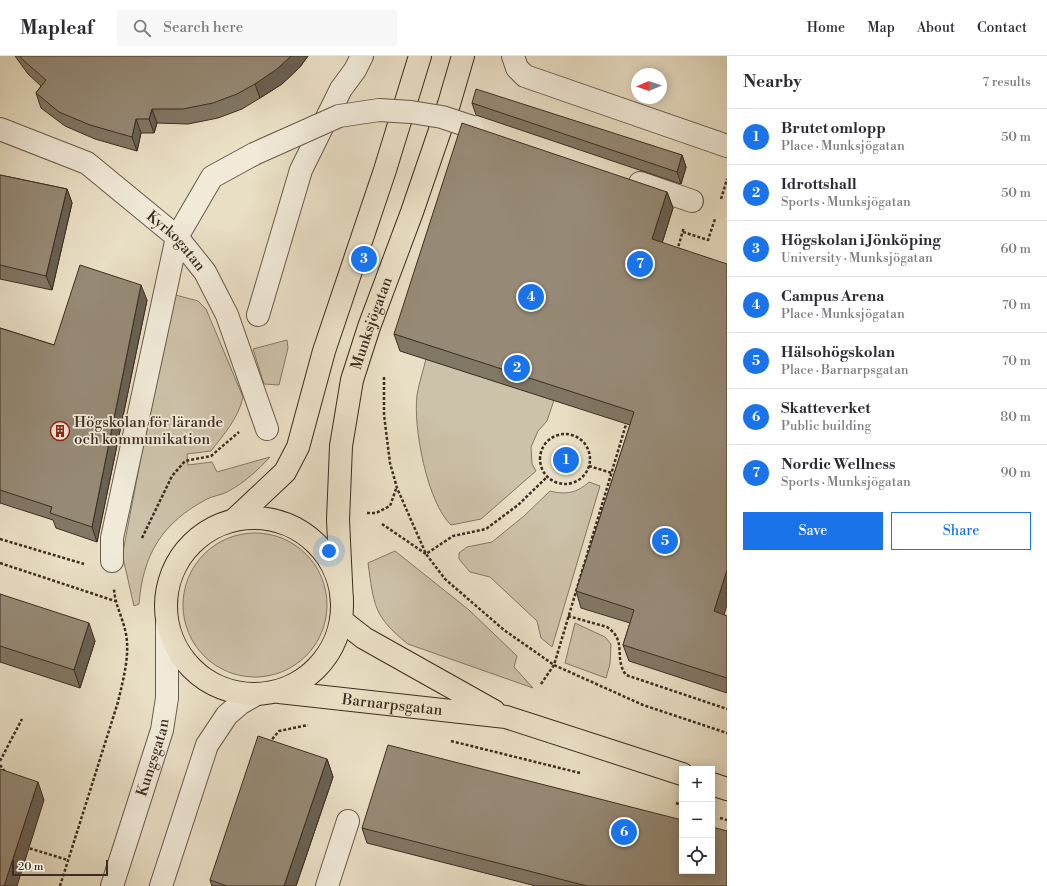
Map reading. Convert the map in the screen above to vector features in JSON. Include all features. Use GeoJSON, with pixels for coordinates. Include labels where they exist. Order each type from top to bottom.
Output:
{"type":"FeatureCollection","features":[{"type":"Feature","properties":{"kind":"main road"},"geometry":{"type":"LineString","coordinates":[[235,519],[285,472],[298,447],[324,351],[385,170],[420,56]]}},
{"type":"Feature","properties":{"kind":"main road","name":"Munksjögatan"},"geometry":{"type":"LineString","coordinates":[[342,611],[338,520],[341,446],[352,380],[369,327],[415,205],[450,104],[463,56]]}},
{"type":"Feature","properties":{"kind":"main road"},"geometry":{"type":"LineString","coordinates":[[261,517],[286,523],[308,536],[326,554],[338,577],[342,611],[334,644],[320,665],[301,681],[278,692],[255,695],[231,692],[208,683],[189,667],[175,647],[166,624],[165,596],[173,570],[188,546],[209,529],[235,519],[261,517]]}},
{"type":"Feature","properties":{"kind":"main road","name":"Barnarpsgatan"},"geometry":{"type":"LineString","coordinates":[[342,611],[364,638],[506,717],[679,773]]}},
{"type":"Feature","properties":{"kind":"main road","name":"Barnarpsgatan"},"geometry":{"type":"LineString","coordinates":[[278,692],[506,717]]}},
{"type":"Feature","properties":{"kind":"main road"},"geometry":{"type":"LineString","coordinates":[[715,785],[727,789]]}},
{"type":"Feature","properties":{"kind":"street"},"geometry":{"type":"LineString","coordinates":[[258,315],[301,170],[341,89],[355,70],[362,56]]}},
{"type":"Feature","properties":{"kind":"street"},"geometry":{"type":"LineString","coordinates":[[513,56],[517,68],[526,76],[727,146]]}},
{"type":"Feature","properties":{"kind":"street"},"geometry":{"type":"LineString","coordinates":[[112,561],[112,538],[177,237],[212,176],[254,154],[339,116],[378,110],[442,117],[494,134]]}},
{"type":"Feature","properties":{"kind":"street","name":"Kyrkogatan"},"geometry":{"type":"LineString","coordinates":[[0,129],[87,163],[177,237],[205,272],[227,315],[264,420]]}},
{"type":"Feature","properties":{"kind":"street"},"geometry":{"type":"LineString","coordinates":[[619,176],[692,201]]}},
{"type":"Feature","properties":{"kind":"street","name":"Kungsgatan"},"geometry":{"type":"LineString","coordinates":[[112,886],[162,730],[168,698],[166,624]]}},
{"type":"Feature","properties":{"kind":"street"},"geometry":{"type":"LineString","coordinates":[[161,886],[207,745],[227,715],[255,695]]}},
{"type":"Feature","properties":{"kind":"street"},"geometry":{"type":"LineString","coordinates":[[327,886],[348,821]]}},
{"type":"Feature","properties":{"kind":"path"},"geometry":{"type":"LineString","coordinates":[[676,254],[692,201]]}},
{"type":"Feature","properties":{"kind":"path"},"geometry":{"type":"LineString","coordinates":[[683,232],[708,240]]}},
{"type":"Feature","properties":{"kind":"path"},"geometry":{"type":"LineString","coordinates":[[384,377],[383,387],[386,429],[390,463],[397,488],[426,554],[445,579],[504,630],[554,665],[643,705],[727,733]]}},
{"type":"Feature","properties":{"kind":"path"},"geometry":{"type":"LineString","coordinates":[[0,539],[80,564],[112,561],[127,562],[147,530],[172,476],[185,461],[212,456],[264,420]]}},
{"type":"Feature","properties":{"kind":"path"},"geometry":{"type":"LineString","coordinates":[[541,684],[554,665],[628,420]]}},
{"type":"Feature","properties":{"kind":"path"},"geometry":{"type":"LineString","coordinates":[[567,434],[576,436],[583,441],[588,448],[590,456],[589,466],[581,479],[574,483],[558,484],[547,477],[542,468],[541,452],[545,445],[559,435],[567,434]]}},
{"type":"Feature","properties":{"kind":"path"},"geometry":{"type":"LineString","coordinates":[[589,466],[618,475]]}},
{"type":"Feature","properties":{"kind":"path"},"geometry":{"type":"LineString","coordinates":[[426,554],[453,536],[486,529],[518,505],[547,477]]}},
{"type":"Feature","properties":{"kind":"path"},"geometry":{"type":"LineString","coordinates":[[367,513],[376,513],[390,506],[397,488]]}},
{"type":"Feature","properties":{"kind":"path"},"geometry":{"type":"LineString","coordinates":[[382,524],[426,554]]}},
{"type":"Feature","properties":{"kind":"path"},"geometry":{"type":"LineString","coordinates":[[60,886],[118,702],[124,678],[127,652],[126,634],[115,601],[112,561]]}},
{"type":"Feature","properties":{"kind":"path"},"geometry":{"type":"LineString","coordinates":[[0,563],[115,601]]}},
{"type":"Feature","properties":{"kind":"path"},"geometry":{"type":"LineString","coordinates":[[568,616],[607,627],[612,631],[620,644],[619,657],[622,669],[626,675],[727,709]]}},
{"type":"Feature","properties":{"kind":"path"},"geometry":{"type":"LineString","coordinates":[[0,761],[22,719]]}},
{"type":"Feature","properties":{"kind":"path"},"geometry":{"type":"LineString","coordinates":[[264,749],[279,731],[315,724]]}},
{"type":"Feature","properties":{"kind":"path"},"geometry":{"type":"LineString","coordinates":[[448,740],[586,774]]}},
{"type":"Feature","properties":{"kind":"path"},"geometry":{"type":"LineString","coordinates":[[0,765],[9,776]]}},
{"type":"Feature","properties":{"kind":"path"},"geometry":{"type":"LineString","coordinates":[[675,802],[679,804]]}},
{"type":"Feature","properties":{"kind":"path"},"geometry":{"type":"LineString","coordinates":[[23,847],[68,860]]}},
{"type":"Feature","properties":{"kind":"shaded area"},"geometry":{"type":"Polygon","coordinates":[[[172,294],[198,301],[206,309],[243,397],[234,419],[211,451],[187,454],[188,465],[212,462],[217,472],[270,457],[245,481],[227,492],[207,499],[191,508],[178,518],[167,530],[150,555],[141,586],[139,604],[134,606],[123,552],[172,294]]]}},
{"type":"Feature","properties":{"kind":"shaded area"},"geometry":{"type":"Polygon","coordinates":[[[287,340],[288,348],[279,385],[264,384],[253,349],[287,340]]]}},
{"type":"Feature","properties":{"kind":"shaded area"},"geometry":{"type":"Polygon","coordinates":[[[426,359],[554,400],[547,421],[538,431],[531,447],[532,464],[536,471],[481,519],[451,525],[442,514],[429,482],[420,444],[416,409],[418,390],[426,359]]]}},
{"type":"Feature","properties":{"kind":"shaded area"},"geometry":{"type":"Polygon","coordinates":[[[589,482],[600,486],[552,647],[541,638],[537,621],[490,577],[470,572],[459,559],[459,553],[467,547],[492,542],[524,516],[550,491],[566,493],[576,491],[589,482]]]}},
{"type":"Feature","properties":{"kind":"shaded area"},"geometry":{"type":"Polygon","coordinates":[[[255,533],[276,536],[289,542],[301,549],[311,559],[324,584],[327,605],[324,626],[318,639],[311,651],[301,661],[276,674],[255,677],[234,674],[221,668],[209,661],[199,651],[186,626],[183,605],[186,584],[192,571],[199,559],[209,549],[234,536],[255,533]]]}},
{"type":"Feature","properties":{"kind":"shaded area"},"geometry":{"type":"Polygon","coordinates":[[[395,551],[469,610],[517,656],[514,667],[533,688],[408,644],[396,634],[377,609],[374,600],[368,563],[395,551]]]}},
{"type":"Feature","properties":{"kind":"shaded area"},"geometry":{"type":"Polygon","coordinates":[[[575,623],[605,637],[611,644],[610,664],[606,678],[565,663],[575,623]]]}},
{"type":"Feature","properties":{"kind":"building"},"geometry":{"type":"Polygon","coordinates":[[[20,56],[291,56],[277,69],[237,94],[213,103],[183,109],[152,109],[149,119],[136,119],[132,137],[90,125],[59,112],[36,93],[46,80],[20,56]]]}},
{"type":"Feature","properties":{"kind":"building"},"geometry":{"type":"Polygon","coordinates":[[[476,89],[682,155],[677,172],[472,103],[476,89]]]}},
{"type":"Feature","properties":{"kind":"building"},"geometry":{"type":"Polygon","coordinates":[[[462,123],[667,192],[652,239],[727,264],[727,570],[714,611],[727,616],[727,678],[623,645],[634,610],[576,591],[634,412],[394,334],[462,123]]]}},
{"type":"Feature","properties":{"kind":"building"},"geometry":{"type":"Polygon","coordinates":[[[0,175],[67,189],[46,276],[0,265],[0,175]]]}},
{"type":"Feature","properties":{"kind":"building","name":"Högskolan för lärande och kommunikation"},"geometry":{"type":"Polygon","coordinates":[[[80,265],[141,285],[92,527],[50,513],[52,507],[0,490],[0,328],[54,345],[80,265]]]}},
{"type":"Feature","properties":{"kind":"building"},"geometry":{"type":"Polygon","coordinates":[[[0,594],[89,623],[74,670],[0,646],[0,594]]]}},
{"type":"Feature","properties":{"kind":"building"},"geometry":{"type":"Polygon","coordinates":[[[258,736],[327,759],[284,886],[227,886],[210,880],[258,736]]]}},
{"type":"Feature","properties":{"kind":"building"},"geometry":{"type":"Polygon","coordinates":[[[388,745],[679,819],[679,874],[715,874],[715,828],[727,831],[727,886],[587,886],[362,828],[388,745]]]}},
{"type":"Feature","properties":{"kind":"building"},"geometry":{"type":"Polygon","coordinates":[[[0,769],[38,782],[4,886],[0,886],[0,769]]]}},
{"type":"Feature","properties":{"kind":"place","name":"Högskolan i Jönköping"},"geometry":{"type":"Point","coordinates":[364,259]}},
{"type":"Feature","properties":{"kind":"place","name":"Nordic Wellness"},"geometry":{"type":"Point","coordinates":[640,264]}},
{"type":"Feature","properties":{"kind":"place","name":"Campus Arena"},"geometry":{"type":"Point","coordinates":[531,297]}},
{"type":"Feature","properties":{"kind":"place","name":"Idrottshall"},"geometry":{"type":"Point","coordinates":[517,368]}},
{"type":"Feature","properties":{"kind":"place","name":"Högskolan för lärande och kommunikation"},"geometry":{"type":"Point","coordinates":[60,431]}},
{"type":"Feature","properties":{"kind":"place","name":"Brutet omlopp"},"geometry":{"type":"Point","coordinates":[566,460]}},
{"type":"Feature","properties":{"kind":"place","name":"Hälsohögskolan"},"geometry":{"type":"Point","coordinates":[665,541]}},
{"type":"Feature","properties":{"kind":"place","name":"Skatteverket"},"geometry":{"type":"Point","coordinates":[624,832]}}]}
